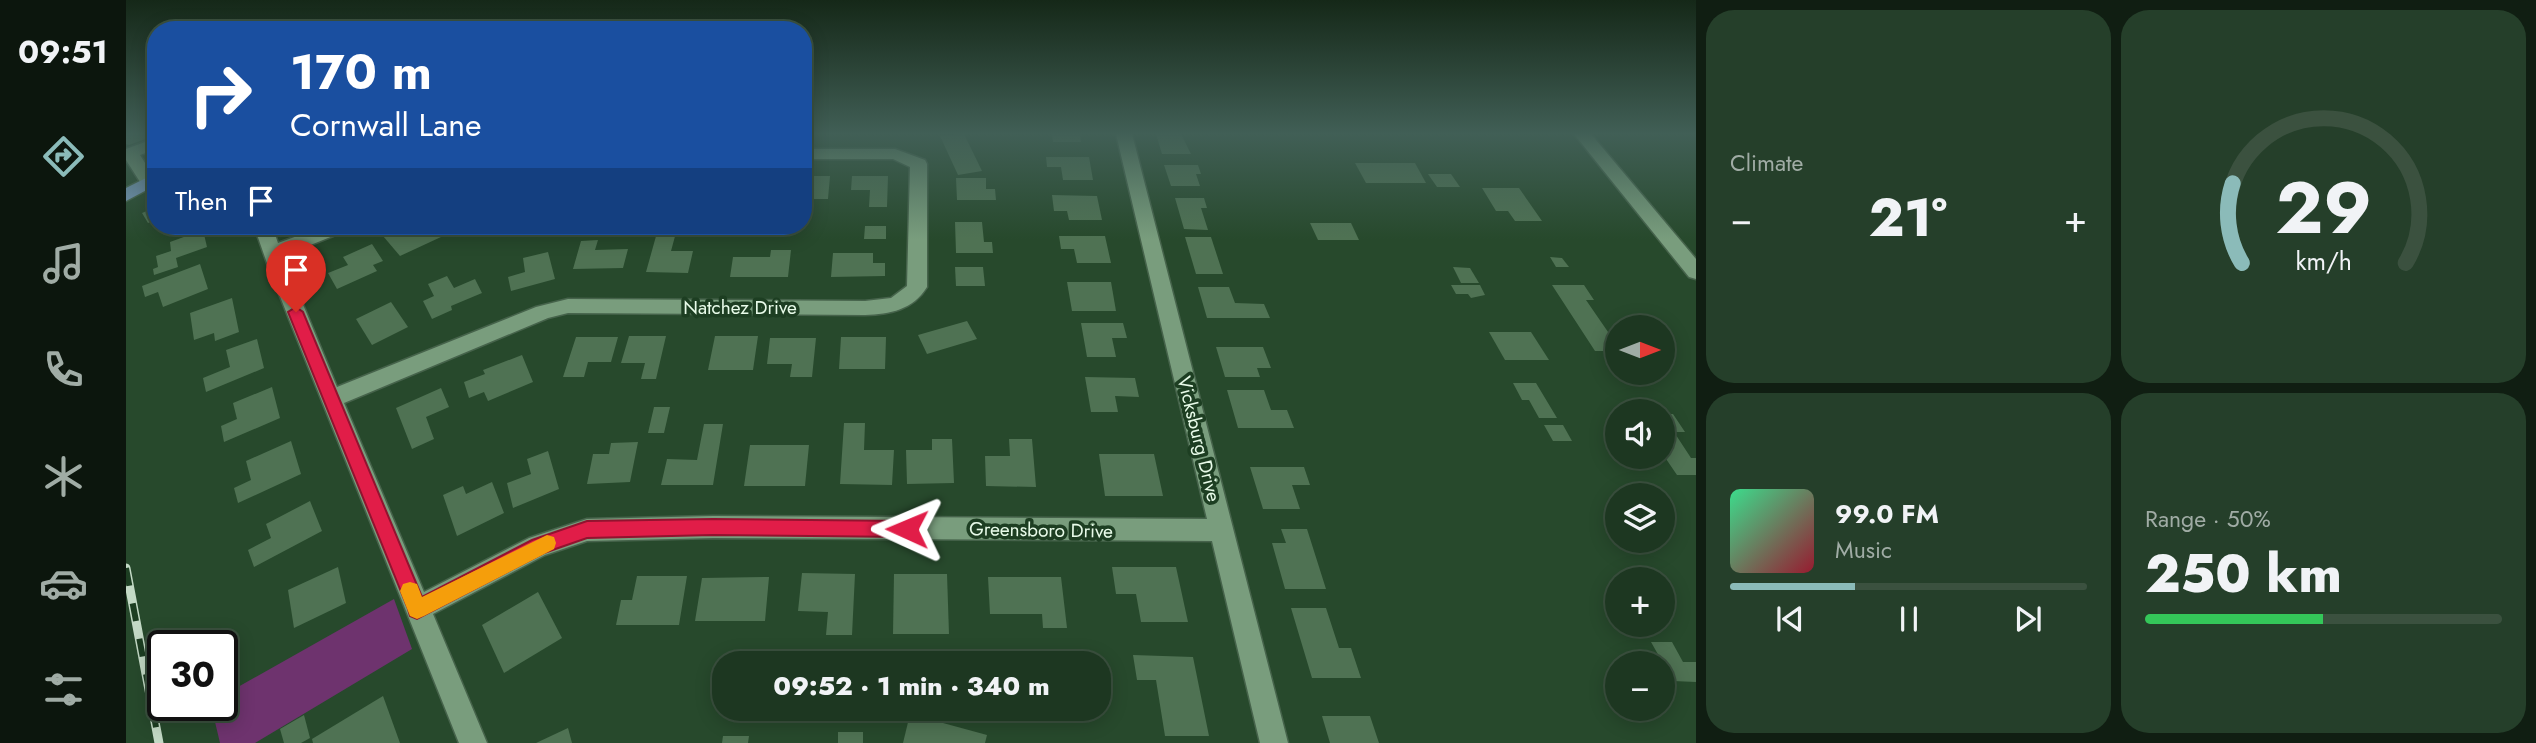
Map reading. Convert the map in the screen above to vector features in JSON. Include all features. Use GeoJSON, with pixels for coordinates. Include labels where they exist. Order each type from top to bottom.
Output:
{"type":"FeatureCollection","features":[{"type":"Feature","properties":{"kind":"main road"},"geometry":{"type":"LineString","coordinates":[[126,184],[147,181]]}},
{"type":"Feature","properties":{"kind":"main road"},"geometry":{"type":"LineString","coordinates":[[126,195],[147,183]]}},
{"type":"Feature","properties":{"kind":"street","name":"Natchez Drive"},"geometry":{"type":"LineString","coordinates":[[331,399],[543,312],[568,306],[865,308],[893,306],[909,300],[917,287],[919,169]]}},
{"type":"Feature","properties":{"kind":"street","name":"Vicksburg Drive"},"geometry":{"type":"LineString","coordinates":[[1132,169],[1274,743]]}},
{"type":"Feature","properties":{"kind":"street"},"geometry":{"type":"LineString","coordinates":[[1611,169],[1696,272]]}},
{"type":"Feature","properties":{"kind":"street"},"geometry":{"type":"LineString","coordinates":[[267,235],[278,269],[473,743]]}},
{"type":"Feature","properties":{"kind":"street"},"geometry":{"type":"LineString","coordinates":[[274,252],[318,235]]}},
{"type":"Feature","properties":{"kind":"street","name":"Greensboro Drive"},"geometry":{"type":"LineString","coordinates":[[417,609],[538,546],[587,530],[713,527],[1221,530]]}},
{"type":"Feature","properties":{"kind":"shaded area"},"geometry":{"type":"Polygon","coordinates":[[[394,599],[412,649],[255,743],[220,743],[215,721],[238,721],[238,687],[394,599]]]}},
{"type":"Feature","properties":{"kind":"building"},"geometry":{"type":"Polygon","coordinates":[[[955,169],[981,169],[982,171],[958,175],[955,169]]]}},
{"type":"Feature","properties":{"kind":"building"},"geometry":{"type":"Polygon","coordinates":[[[1061,169],[1091,169],[1093,180],[1063,180],[1061,169]]]}},
{"type":"Feature","properties":{"kind":"building"},"geometry":{"type":"Polygon","coordinates":[[[1165,169],[1199,169],[1201,174],[1196,174],[1200,186],[1171,186],[1165,169]]]}},
{"type":"Feature","properties":{"kind":"building"},"geometry":{"type":"Polygon","coordinates":[[[1358,169],[1418,169],[1426,183],[1366,183],[1358,169]]]}},
{"type":"Feature","properties":{"kind":"building"},"geometry":{"type":"Polygon","coordinates":[[[1428,174],[1451,174],[1460,187],[1437,187],[1428,174]]]}},
{"type":"Feature","properties":{"kind":"building"},"geometry":{"type":"Polygon","coordinates":[[[812,176],[830,176],[828,199],[812,199],[812,176]]]}},
{"type":"Feature","properties":{"kind":"building"},"geometry":{"type":"Polygon","coordinates":[[[852,176],[888,176],[887,207],[869,207],[870,190],[851,190],[852,176]]]}},
{"type":"Feature","properties":{"kind":"building"},"geometry":{"type":"Polygon","coordinates":[[[956,178],[986,178],[986,189],[995,189],[996,200],[957,200],[956,178]]]}},
{"type":"Feature","properties":{"kind":"building"},"geometry":{"type":"Polygon","coordinates":[[[1482,188],[1519,188],[1542,221],[1515,221],[1508,211],[1496,211],[1482,188]]]}},
{"type":"Feature","properties":{"kind":"building"},"geometry":{"type":"Polygon","coordinates":[[[1052,195],[1097,196],[1102,220],[1069,220],[1067,211],[1054,211],[1052,195]]]}},
{"type":"Feature","properties":{"kind":"building"},"geometry":{"type":"Polygon","coordinates":[[[1175,198],[1204,198],[1207,208],[1201,208],[1208,230],[1184,229],[1175,198]]]}},
{"type":"Feature","properties":{"kind":"building"},"geometry":{"type":"Polygon","coordinates":[[[955,222],[982,222],[984,242],[992,242],[993,253],[956,253],[955,222]]]}},
{"type":"Feature","properties":{"kind":"building"},"geometry":{"type":"Polygon","coordinates":[[[1310,223],[1351,223],[1359,240],[1318,240],[1310,223]]]}},
{"type":"Feature","properties":{"kind":"building"},"geometry":{"type":"Polygon","coordinates":[[[865,226],[886,226],[886,239],[864,239],[865,226]]]}},
{"type":"Feature","properties":{"kind":"building"},"geometry":{"type":"Polygon","coordinates":[[[189,235],[204,235],[207,247],[176,258],[178,267],[154,275],[153,269],[158,267],[156,256],[171,251],[170,242],[189,235]]]}},
{"type":"Feature","properties":{"kind":"building"},"geometry":{"type":"Polygon","coordinates":[[[439,235],[441,237],[400,256],[383,236],[439,235]]]}},
{"type":"Feature","properties":{"kind":"building"},"geometry":{"type":"Polygon","coordinates":[[[656,235],[675,235],[671,251],[693,251],[688,273],[646,272],[656,235]]]}},
{"type":"Feature","properties":{"kind":"building"},"geometry":{"type":"Polygon","coordinates":[[[1059,236],[1105,236],[1111,263],[1077,263],[1074,249],[1061,249],[1059,236]]]}},
{"type":"Feature","properties":{"kind":"building"},"geometry":{"type":"Polygon","coordinates":[[[1185,237],[1211,237],[1223,274],[1196,274],[1185,237]]]}},
{"type":"Feature","properties":{"kind":"building"},"geometry":{"type":"Polygon","coordinates":[[[598,240],[595,250],[628,249],[623,268],[573,269],[581,241],[598,240]]]}},
{"type":"Feature","properties":{"kind":"building"},"geometry":{"type":"Polygon","coordinates":[[[372,244],[383,261],[373,265],[377,271],[337,289],[328,273],[348,265],[343,257],[372,244]]]}},
{"type":"Feature","properties":{"kind":"building"},"geometry":{"type":"Polygon","coordinates":[[[771,250],[791,250],[788,277],[730,277],[733,257],[770,257],[771,250]]]}},
{"type":"Feature","properties":{"kind":"building"},"geometry":{"type":"Polygon","coordinates":[[[548,252],[555,279],[511,291],[508,277],[525,272],[523,258],[548,252]]]}},
{"type":"Feature","properties":{"kind":"building"},"geometry":{"type":"Polygon","coordinates":[[[833,253],[873,253],[873,263],[885,263],[885,276],[831,277],[833,253]]]}},
{"type":"Feature","properties":{"kind":"building"},"geometry":{"type":"Polygon","coordinates":[[[1550,257],[1562,258],[1569,267],[1556,267],[1550,257]]]}},
{"type":"Feature","properties":{"kind":"building"},"geometry":{"type":"Polygon","coordinates":[[[200,264],[208,289],[163,307],[158,292],[145,297],[142,286],[200,264]]]}},
{"type":"Feature","properties":{"kind":"building"},"geometry":{"type":"Polygon","coordinates":[[[955,267],[983,267],[985,286],[956,286],[955,267]]]}},
{"type":"Feature","properties":{"kind":"building"},"geometry":{"type":"Polygon","coordinates":[[[1453,267],[1470,268],[1479,283],[1461,283],[1453,267]]]}},
{"type":"Feature","properties":{"kind":"building"},"geometry":{"type":"Polygon","coordinates":[[[447,276],[454,288],[475,279],[482,293],[451,306],[452,310],[432,319],[423,301],[434,296],[428,284],[447,276]]]}},
{"type":"Feature","properties":{"kind":"building"},"geometry":{"type":"Polygon","coordinates":[[[1067,282],[1111,282],[1116,311],[1072,311],[1067,282]]]}},
{"type":"Feature","properties":{"kind":"building"},"geometry":{"type":"Polygon","coordinates":[[[1451,285],[1480,285],[1485,295],[1471,298],[1468,294],[1456,294],[1451,285]]]}},
{"type":"Feature","properties":{"kind":"building"},"geometry":{"type":"Polygon","coordinates":[[[1552,285],[1584,285],[1594,300],[1586,300],[1605,328],[1605,351],[1595,351],[1552,285]]]}},
{"type":"Feature","properties":{"kind":"building"},"geometry":{"type":"Polygon","coordinates":[[[1198,287],[1229,287],[1235,303],[1264,304],[1270,318],[1207,318],[1198,287]]]}},
{"type":"Feature","properties":{"kind":"building"},"geometry":{"type":"Polygon","coordinates":[[[232,298],[239,332],[215,341],[214,333],[194,340],[190,313],[232,298]]]}},
{"type":"Feature","properties":{"kind":"building"},"geometry":{"type":"Polygon","coordinates":[[[391,302],[408,327],[372,345],[356,319],[391,302]]]}},
{"type":"Feature","properties":{"kind":"building"},"geometry":{"type":"Polygon","coordinates":[[[967,321],[977,339],[927,354],[918,335],[967,321]]]}},
{"type":"Feature","properties":{"kind":"building"},"geometry":{"type":"Polygon","coordinates":[[[1081,323],[1123,323],[1127,338],[1112,338],[1116,357],[1087,357],[1081,323]]]}},
{"type":"Feature","properties":{"kind":"building"},"geometry":{"type":"Polygon","coordinates":[[[1489,332],[1531,332],[1549,360],[1505,360],[1489,332]]]}},
{"type":"Feature","properties":{"kind":"building"},"geometry":{"type":"Polygon","coordinates":[[[629,336],[666,336],[656,379],[641,379],[645,363],[621,363],[629,336]]]}},
{"type":"Feature","properties":{"kind":"building"},"geometry":{"type":"Polygon","coordinates":[[[715,336],[758,336],[753,370],[708,370],[715,336]]]}},
{"type":"Feature","properties":{"kind":"building"},"geometry":{"type":"Polygon","coordinates":[[[576,337],[618,337],[611,362],[588,362],[584,377],[563,377],[576,337]]]}},
{"type":"Feature","properties":{"kind":"building"},"geometry":{"type":"Polygon","coordinates":[[[841,337],[886,337],[885,369],[839,369],[841,337]]]}},
{"type":"Feature","properties":{"kind":"building"},"geometry":{"type":"Polygon","coordinates":[[[770,338],[816,338],[812,377],[790,377],[792,364],[767,364],[770,338]]]}},
{"type":"Feature","properties":{"kind":"building"},"geometry":{"type":"Polygon","coordinates":[[[257,339],[264,368],[206,392],[203,378],[230,367],[226,350],[257,339]]]}},
{"type":"Feature","properties":{"kind":"building"},"geometry":{"type":"Polygon","coordinates":[[[1216,347],[1263,347],[1271,368],[1257,368],[1260,377],[1225,377],[1216,347]]]}},
{"type":"Feature","properties":{"kind":"building"},"geometry":{"type":"Polygon","coordinates":[[[522,355],[533,382],[488,401],[484,392],[469,398],[464,382],[485,374],[483,370],[522,355]]]}},
{"type":"Feature","properties":{"kind":"building"},"geometry":{"type":"Polygon","coordinates":[[[1085,377],[1135,378],[1139,397],[1115,396],[1118,412],[1091,412],[1085,377]]]}},
{"type":"Feature","properties":{"kind":"building"},"geometry":{"type":"Polygon","coordinates":[[[1513,383],[1536,383],[1557,418],[1539,418],[1529,400],[1522,400],[1513,383]]]}},
{"type":"Feature","properties":{"kind":"building"},"geometry":{"type":"Polygon","coordinates":[[[272,387],[280,418],[224,442],[221,426],[237,419],[233,403],[272,387]]]}},
{"type":"Feature","properties":{"kind":"building"},"geometry":{"type":"Polygon","coordinates":[[[441,388],[449,407],[426,417],[434,439],[412,449],[396,408],[441,388]]]}},
{"type":"Feature","properties":{"kind":"building"},"geometry":{"type":"Polygon","coordinates":[[[1227,390],[1264,390],[1271,410],[1287,410],[1294,428],[1238,428],[1227,390]]]}},
{"type":"Feature","properties":{"kind":"building"},"geometry":{"type":"Polygon","coordinates":[[[654,407],[670,407],[664,433],[648,433],[654,407]]]}},
{"type":"Feature","properties":{"kind":"building"},"geometry":{"type":"Polygon","coordinates":[[[1675,417],[1685,432],[1675,432],[1675,417]]]}},
{"type":"Feature","properties":{"kind":"building"},"geometry":{"type":"Polygon","coordinates":[[[844,423],[865,423],[864,450],[894,450],[892,485],[840,484],[844,423]]]}},
{"type":"Feature","properties":{"kind":"building"},"geometry":{"type":"Polygon","coordinates":[[[704,424],[723,424],[713,485],[661,485],[667,459],[697,460],[704,424]]]}},
{"type":"Feature","properties":{"kind":"building"},"geometry":{"type":"Polygon","coordinates":[[[1544,425],[1563,425],[1572,441],[1553,441],[1544,425]]]}},
{"type":"Feature","properties":{"kind":"building"},"geometry":{"type":"Polygon","coordinates":[[[1675,434],[1691,458],[1696,458],[1696,475],[1677,475],[1673,469],[1675,434]]]}},
{"type":"Feature","properties":{"kind":"building"},"geometry":{"type":"Polygon","coordinates":[[[932,439],[952,439],[954,483],[907,484],[906,450],[932,450],[932,439]]]}},
{"type":"Feature","properties":{"kind":"building"},"geometry":{"type":"Polygon","coordinates":[[[1009,439],[1032,439],[1036,487],[986,486],[985,456],[1010,456],[1009,439]]]}},
{"type":"Feature","properties":{"kind":"building"},"geometry":{"type":"Polygon","coordinates":[[[291,441],[301,474],[238,503],[234,488],[251,480],[246,461],[291,441]]]}},
{"type":"Feature","properties":{"kind":"building"},"geometry":{"type":"Polygon","coordinates":[[[638,442],[630,482],[587,484],[593,454],[609,454],[611,443],[638,442]]]}},
{"type":"Feature","properties":{"kind":"building"},"geometry":{"type":"Polygon","coordinates":[[[750,445],[809,445],[805,486],[744,486],[750,445]]]}},
{"type":"Feature","properties":{"kind":"building"},"geometry":{"type":"Polygon","coordinates":[[[548,451],[559,489],[513,508],[507,483],[531,474],[527,459],[548,451]]]}},
{"type":"Feature","properties":{"kind":"building"},"geometry":{"type":"Polygon","coordinates":[[[1099,454],[1154,454],[1163,496],[1105,496],[1099,454]]]}},
{"type":"Feature","properties":{"kind":"building"},"geometry":{"type":"Polygon","coordinates":[[[1250,467],[1304,467],[1310,485],[1292,485],[1300,509],[1263,509],[1250,467]]]}},
{"type":"Feature","properties":{"kind":"building"},"geometry":{"type":"Polygon","coordinates":[[[492,482],[504,513],[457,536],[443,495],[463,486],[466,494],[492,482]]]}},
{"type":"Feature","properties":{"kind":"building"},"geometry":{"type":"Polygon","coordinates":[[[310,501],[322,531],[254,567],[248,550],[271,538],[266,524],[310,501]]]}},
{"type":"Feature","properties":{"kind":"building"},"geometry":{"type":"Polygon","coordinates":[[[1281,529],[1307,529],[1326,589],[1285,589],[1272,543],[1286,543],[1281,529]]]}},
{"type":"Feature","properties":{"kind":"building"},"geometry":{"type":"Polygon","coordinates":[[[338,567],[346,603],[294,628],[288,590],[338,567]]]}},
{"type":"Feature","properties":{"kind":"building"},"geometry":{"type":"Polygon","coordinates":[[[1112,567],[1176,567],[1188,622],[1141,622],[1136,594],[1116,594],[1112,567]]]}},
{"type":"Feature","properties":{"kind":"building"},"geometry":{"type":"Polygon","coordinates":[[[802,573],[855,574],[852,635],[826,635],[828,612],[798,611],[802,573]]]}},
{"type":"Feature","properties":{"kind":"building"},"geometry":{"type":"Polygon","coordinates":[[[894,574],[947,574],[949,634],[893,634],[894,574]]]}},
{"type":"Feature","properties":{"kind":"building"},"geometry":{"type":"Polygon","coordinates":[[[637,576],[687,576],[679,625],[616,625],[621,600],[632,600],[637,576]]]}},
{"type":"Feature","properties":{"kind":"building"},"geometry":{"type":"Polygon","coordinates":[[[769,577],[765,621],[695,621],[702,578],[769,577]]]}},
{"type":"Feature","properties":{"kind":"building"},"geometry":{"type":"Polygon","coordinates":[[[988,577],[1061,577],[1067,628],[1043,628],[1042,614],[990,614],[988,577]]]}},
{"type":"Feature","properties":{"kind":"building"},"geometry":{"type":"Polygon","coordinates":[[[538,592],[562,638],[504,673],[482,625],[538,592]]]}},
{"type":"Feature","properties":{"kind":"building"},"geometry":{"type":"Polygon","coordinates":[[[1291,608],[1326,608],[1339,648],[1351,648],[1361,678],[1312,678],[1291,608]]]}},
{"type":"Feature","properties":{"kind":"building"},"geometry":{"type":"Polygon","coordinates":[[[1651,642],[1672,642],[1683,662],[1696,662],[1696,682],[1675,681],[1675,651],[1656,651],[1651,642]]]}},
{"type":"Feature","properties":{"kind":"building"},"geometry":{"type":"Polygon","coordinates":[[[1133,655],[1193,657],[1209,736],[1165,736],[1156,680],[1137,680],[1133,655]]]}},
{"type":"Feature","properties":{"kind":"building"},"geometry":{"type":"Polygon","coordinates":[[[383,696],[400,743],[313,743],[312,739],[383,696]]]}},
{"type":"Feature","properties":{"kind":"building"},"geometry":{"type":"Polygon","coordinates":[[[304,715],[310,738],[301,743],[284,743],[280,729],[304,715]]]}},
{"type":"Feature","properties":{"kind":"building"},"geometry":{"type":"Polygon","coordinates":[[[1322,716],[1370,716],[1379,743],[1330,743],[1322,716]]]}},
{"type":"Feature","properties":{"kind":"building"},"geometry":{"type":"Polygon","coordinates":[[[908,721],[936,721],[987,735],[985,743],[903,743],[908,721]]]}},
{"type":"Feature","properties":{"kind":"building"},"geometry":{"type":"Polygon","coordinates":[[[568,728],[572,743],[536,743],[568,728]]]}},
{"type":"Feature","properties":{"kind":"building"},"geometry":{"type":"Polygon","coordinates":[[[838,732],[863,732],[863,743],[838,743],[838,732]]]}},
{"type":"Feature","properties":{"kind":"building"},"geometry":{"type":"Polygon","coordinates":[[[723,736],[749,736],[748,743],[722,743],[723,736]]]}},
{"type":"Feature","properties":{"kind":"railway"},"geometry":{"type":"LineString","coordinates":[[126,568],[159,743]]}},
{"type":"Feature","properties":{"kind":"slow traffic"},"geometry":{"type":"LineString","coordinates":[[410,591],[417,609],[547,543]]}},
{"type":"Feature","properties":{"kind":"route"},"geometry":{"type":"LineString","coordinates":[[296,312],[417,609],[538,546],[587,530],[713,527],[907,529]]}}]}
